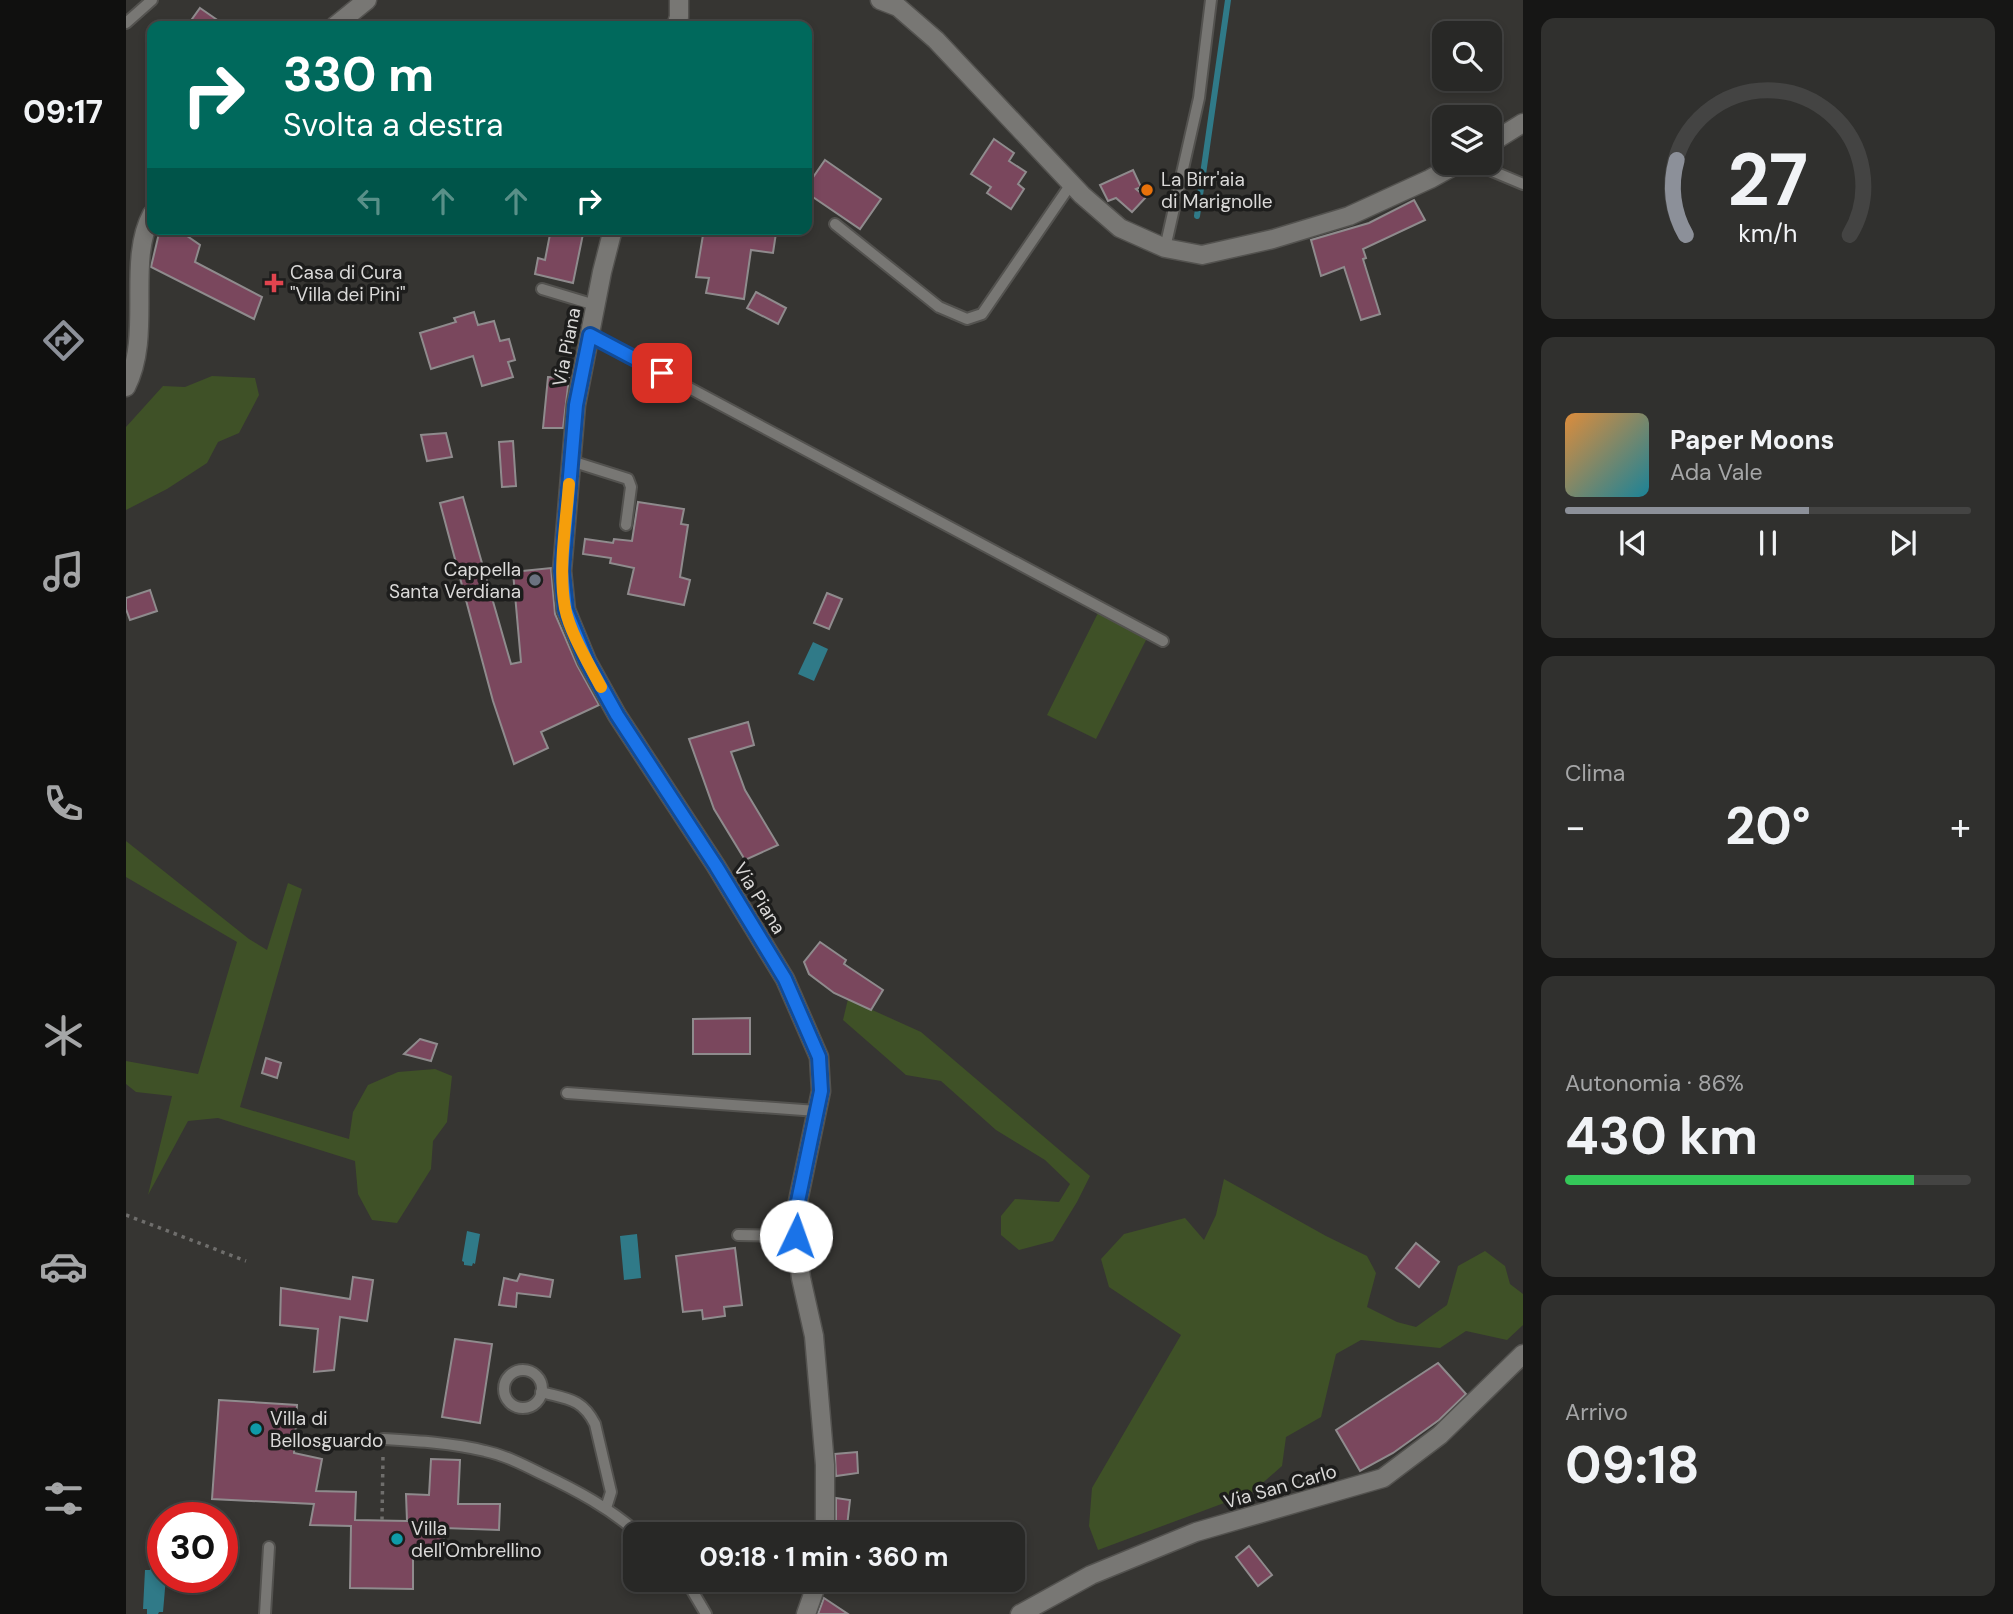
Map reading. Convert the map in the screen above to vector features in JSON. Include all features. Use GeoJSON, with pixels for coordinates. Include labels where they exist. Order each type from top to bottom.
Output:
{"type":"FeatureCollection","features":[{"type":"Feature","properties":{"kind":"street"},"geometry":{"type":"LineString","coordinates":[[341,21],[367,0]]}},
{"type":"Feature","properties":{"kind":"street"},"geometry":{"type":"LineString","coordinates":[[678,21],[679,0]]}},
{"type":"Feature","properties":{"kind":"street"},"geometry":{"type":"LineString","coordinates":[[880,0],[898,7],[936,40],[1071,184],[1119,228],[1165,248],[1202,255],[1273,239],[1349,216],[1437,175]]}},
{"type":"Feature","properties":{"kind":"street"},"geometry":{"type":"LineString","coordinates":[[1502,136],[1523,123]]}},
{"type":"Feature","properties":{"kind":"street"},"geometry":{"type":"LineString","coordinates":[[126,387],[135,355],[138,256],[147,226]]}},
{"type":"Feature","properties":{"kind":"street","name":"Via Piana"},"geometry":{"type":"LineString","coordinates":[[612,235],[576,405],[562,571],[566,610],[587,661],[617,715],[716,866],[785,979],[819,1057],[821,1091],[797,1206],[796,1236],[801,1278],[814,1336],[825,1465],[825,1522]]}},
{"type":"Feature","properties":{"kind":"street","name":"Via San Carlo"},"geometry":{"type":"LineString","coordinates":[[1020,1614],[1091,1575],[1196,1532],[1383,1478],[1440,1435],[1523,1354]]}},
{"type":"Feature","properties":{"kind":"street"},"geometry":{"type":"LineString","coordinates":[[806,1614],[814,1592]]}},
{"type":"Feature","properties":{"kind":"lane"},"geometry":{"type":"LineString","coordinates":[[126,23],[152,0]]}},
{"type":"Feature","properties":{"kind":"lane"},"geometry":{"type":"LineString","coordinates":[[1165,248],[1199,98],[1211,0]]}},
{"type":"Feature","properties":{"kind":"lane"},"geometry":{"type":"LineString","coordinates":[[1502,175],[1523,184]]}},
{"type":"Feature","properties":{"kind":"lane"},"geometry":{"type":"LineString","coordinates":[[835,224],[939,307],[967,319],[982,314],[1071,184]]}},
{"type":"Feature","properties":{"kind":"lane"},"geometry":{"type":"LineString","coordinates":[[542,289],[595,305]]}},
{"type":"Feature","properties":{"kind":"lane"},"geometry":{"type":"LineString","coordinates":[[590,335],[1163,641]]}},
{"type":"Feature","properties":{"kind":"lane"},"geometry":{"type":"LineString","coordinates":[[571,461],[628,479],[631,487],[626,525]]}},
{"type":"Feature","properties":{"kind":"lane"},"geometry":{"type":"LineString","coordinates":[[567,1093],[817,1111]]}},
{"type":"Feature","properties":{"kind":"lane"},"geometry":{"type":"LineString","coordinates":[[738,1236],[796,1236]]}},
{"type":"Feature","properties":{"kind":"lane"},"geometry":{"type":"LineString","coordinates":[[541,1392],[577,1402],[591,1415],[611,1492],[606,1508]]}},
{"type":"Feature","properties":{"kind":"lane"},"geometry":{"type":"LineString","coordinates":[[383,1438],[429,1441],[485,1451],[513,1460],[577,1490],[625,1522]]}},
{"type":"Feature","properties":{"kind":"lane"},"geometry":{"type":"LineString","coordinates":[[265,1614],[269,1547]]}},
{"type":"Feature","properties":{"kind":"lane"},"geometry":{"type":"LineString","coordinates":[[693,1592],[706,1614]]}},
{"type":"Feature","properties":{"kind":"path"},"geometry":{"type":"LineString","coordinates":[[126,1215],[246,1261]]}},
{"type":"Feature","properties":{"kind":"path"},"geometry":{"type":"LineString","coordinates":[[382,1521],[383,1438]]}},
{"type":"Feature","properties":{"kind":"green space"},"geometry":{"type":"Polygon","coordinates":[[[212,376],[255,378],[259,395],[239,433],[218,442],[207,463],[167,489],[126,510],[126,427],[163,386],[185,387],[212,376]]]}},
{"type":"Feature","properties":{"kind":"green space"},"geometry":{"type":"Polygon","coordinates":[[[1098,613],[1147,638],[1096,739],[1047,715],[1098,613]]]}},
{"type":"Feature","properties":{"kind":"green space"},"geometry":{"type":"Polygon","coordinates":[[[126,841],[249,939],[267,950],[288,883],[302,889],[240,1107],[349,1139],[353,1112],[368,1085],[398,1072],[435,1069],[452,1076],[447,1122],[433,1141],[431,1169],[397,1223],[372,1220],[358,1194],[355,1161],[218,1118],[188,1121],[148,1195],[172,1096],[136,1092],[126,1084],[126,1061],[198,1074],[237,942],[126,877],[126,841]]]}},
{"type":"Feature","properties":{"kind":"green space"},"geometry":{"type":"Polygon","coordinates":[[[848,999],[921,1032],[1090,1176],[1053,1241],[1019,1250],[1001,1235],[1001,1216],[1015,1199],[1059,1202],[1070,1184],[1045,1160],[996,1130],[941,1081],[906,1075],[843,1020],[848,999]]]}},
{"type":"Feature","properties":{"kind":"green space"},"geometry":{"type":"Polygon","coordinates":[[[1224,1179],[1367,1256],[1376,1273],[1367,1307],[1397,1322],[1416,1327],[1447,1305],[1458,1266],[1485,1251],[1505,1266],[1510,1284],[1523,1294],[1523,1325],[1507,1340],[1466,1331],[1440,1348],[1361,1340],[1336,1354],[1321,1417],[1286,1437],[1282,1466],[1251,1493],[1098,1550],[1089,1526],[1092,1488],[1181,1335],[1109,1287],[1101,1259],[1124,1234],[1185,1218],[1204,1240],[1216,1215],[1224,1179]]]}},
{"type":"Feature","properties":{"kind":"water"},"geometry":{"type":"Polygon","coordinates":[[[813,642],[828,649],[814,681],[798,674],[813,642]]]}},
{"type":"Feature","properties":{"kind":"water"},"geometry":{"type":"Polygon","coordinates":[[[467,1231],[480,1234],[475,1264],[472,1266],[464,1265],[462,1261],[467,1231]]]}},
{"type":"Feature","properties":{"kind":"water"},"geometry":{"type":"Polygon","coordinates":[[[637,1234],[641,1278],[624,1280],[620,1236],[637,1234]]]}},
{"type":"Feature","properties":{"kind":"water"},"geometry":{"type":"Polygon","coordinates":[[[145,1570],[147,1593],[165,1593],[163,1612],[158,1614],[147,1614],[147,1609],[143,1609],[145,1570]]]}},
{"type":"Feature","properties":{"kind":"building"},"geometry":{"type":"Polygon","coordinates":[[[200,8],[219,21],[191,21],[200,8]]]}},
{"type":"Feature","properties":{"kind":"building"},"geometry":{"type":"Polygon","coordinates":[[[994,139],[1014,153],[1009,161],[1026,172],[1018,184],[1024,189],[1011,209],[987,193],[991,187],[971,174],[994,139]]]}},
{"type":"Feature","properties":{"kind":"building"},"geometry":{"type":"Polygon","coordinates":[[[825,160],[881,199],[860,229],[812,196],[812,179],[825,160]]]}},
{"type":"Feature","properties":{"kind":"building"},"geometry":{"type":"Polygon","coordinates":[[[1133,170],[1141,187],[1136,189],[1146,197],[1132,212],[1116,198],[1108,201],[1100,185],[1133,170]]]}},
{"type":"Feature","properties":{"kind":"building"},"geometry":{"type":"Polygon","coordinates":[[[1414,200],[1425,220],[1363,249],[1366,258],[1363,259],[1380,314],[1361,320],[1344,267],[1321,276],[1311,240],[1369,223],[1414,200]]]}},
{"type":"Feature","properties":{"kind":"building"},"geometry":{"type":"Polygon","coordinates":[[[159,235],[186,235],[200,245],[195,262],[262,297],[254,319],[151,267],[159,235]]]}},
{"type":"Feature","properties":{"kind":"building"},"geometry":{"type":"Polygon","coordinates":[[[550,235],[583,235],[573,283],[535,274],[538,258],[545,260],[550,235]]]}},
{"type":"Feature","properties":{"kind":"building"},"geometry":{"type":"Polygon","coordinates":[[[703,235],[776,235],[773,253],[751,250],[744,299],[706,293],[709,278],[696,277],[703,235]]]}},
{"type":"Feature","properties":{"kind":"building"},"geometry":{"type":"Polygon","coordinates":[[[756,292],[786,308],[778,324],[747,308],[756,292]]]}},
{"type":"Feature","properties":{"kind":"building"},"geometry":{"type":"Polygon","coordinates":[[[474,312],[478,325],[494,321],[500,341],[509,339],[515,360],[508,362],[513,377],[482,386],[473,356],[431,369],[420,333],[456,322],[454,318],[474,312]]]}},
{"type":"Feature","properties":{"kind":"building"},"geometry":{"type":"Polygon","coordinates":[[[548,377],[569,378],[563,428],[543,428],[548,377]]]}},
{"type":"Feature","properties":{"kind":"building"},"geometry":{"type":"Polygon","coordinates":[[[446,433],[452,457],[427,461],[421,435],[446,433]]]}},
{"type":"Feature","properties":{"kind":"building"},"geometry":{"type":"Polygon","coordinates":[[[513,441],[516,486],[502,487],[499,442],[513,441]]]}},
{"type":"Feature","properties":{"kind":"building"},"geometry":{"type":"Polygon","coordinates":[[[463,497],[511,664],[521,662],[513,572],[551,568],[555,614],[577,665],[599,705],[541,732],[548,748],[514,764],[493,701],[440,503],[463,497]]]}},
{"type":"Feature","properties":{"kind":"building"},"geometry":{"type":"Polygon","coordinates":[[[638,502],[684,509],[681,524],[688,525],[680,577],[690,580],[684,605],[628,594],[634,568],[610,563],[611,558],[583,554],[585,539],[613,543],[614,539],[632,541],[638,502]]]}},
{"type":"Feature","properties":{"kind":"building"},"geometry":{"type":"Polygon","coordinates":[[[150,590],[157,611],[130,620],[126,598],[150,590]]]}},
{"type":"Feature","properties":{"kind":"building"},"geometry":{"type":"Polygon","coordinates":[[[827,593],[842,599],[829,629],[814,623],[827,593]]]}},
{"type":"Feature","properties":{"kind":"building"},"geometry":{"type":"Polygon","coordinates":[[[748,722],[754,745],[731,752],[745,790],[778,845],[745,860],[714,809],[689,739],[748,722]]]}},
{"type":"Feature","properties":{"kind":"building"},"geometry":{"type":"Polygon","coordinates":[[[820,942],[846,960],[844,964],[883,990],[871,1010],[834,993],[809,974],[804,962],[820,942]]]}},
{"type":"Feature","properties":{"kind":"building"},"geometry":{"type":"Polygon","coordinates":[[[750,1018],[750,1054],[693,1054],[693,1019],[750,1018]]]}},
{"type":"Feature","properties":{"kind":"building"},"geometry":{"type":"Polygon","coordinates":[[[420,1039],[437,1044],[431,1061],[404,1054],[420,1039]]]}},
{"type":"Feature","properties":{"kind":"building"},"geometry":{"type":"Polygon","coordinates":[[[266,1058],[281,1063],[277,1078],[262,1073],[266,1058]]]}},
{"type":"Feature","properties":{"kind":"building"},"geometry":{"type":"Polygon","coordinates":[[[1416,1243],[1439,1262],[1419,1287],[1396,1268],[1416,1243]]]}},
{"type":"Feature","properties":{"kind":"building"},"geometry":{"type":"Polygon","coordinates":[[[735,1248],[742,1305],[724,1307],[725,1316],[703,1319],[702,1310],[683,1312],[676,1256],[735,1248]]]}},
{"type":"Feature","properties":{"kind":"building"},"geometry":{"type":"Polygon","coordinates":[[[520,1274],[553,1280],[550,1297],[517,1293],[516,1307],[499,1305],[504,1278],[517,1281],[520,1274]]]}},
{"type":"Feature","properties":{"kind":"building"},"geometry":{"type":"Polygon","coordinates":[[[353,1277],[373,1280],[367,1321],[340,1317],[334,1370],[314,1372],[318,1329],[280,1325],[281,1288],[350,1299],[353,1277]]]}},
{"type":"Feature","properties":{"kind":"building"},"geometry":{"type":"Polygon","coordinates":[[[455,1339],[492,1344],[480,1423],[442,1417],[455,1339]]]}},
{"type":"Feature","properties":{"kind":"building"},"geometry":{"type":"Polygon","coordinates":[[[1438,1363],[1466,1394],[1439,1420],[1393,1453],[1360,1471],[1336,1430],[1438,1363]]]}},
{"type":"Feature","properties":{"kind":"building"},"geometry":{"type":"Polygon","coordinates":[[[219,1400],[297,1405],[294,1453],[322,1459],[316,1491],[356,1492],[355,1520],[407,1521],[406,1494],[429,1495],[431,1459],[460,1460],[458,1504],[500,1504],[499,1530],[444,1528],[444,1549],[413,1548],[413,1589],[350,1588],[351,1526],[310,1525],[314,1504],[212,1499],[219,1400]]]}},
{"type":"Feature","properties":{"kind":"building"},"geometry":{"type":"Polygon","coordinates":[[[857,1452],[858,1473],[836,1476],[835,1454],[857,1452]]]}},
{"type":"Feature","properties":{"kind":"building"},"geometry":{"type":"Polygon","coordinates":[[[836,1498],[850,1500],[847,1522],[836,1522],[836,1498]]]}},
{"type":"Feature","properties":{"kind":"building"},"geometry":{"type":"Polygon","coordinates":[[[1249,1546],[1272,1575],[1258,1586],[1236,1557],[1249,1546]]]}},
{"type":"Feature","properties":{"kind":"building"},"geometry":{"type":"Polygon","coordinates":[[[824,1598],[848,1614],[818,1614],[824,1598]]]}},
{"type":"Feature","properties":{"kind":"waterway"},"geometry":{"type":"LineString","coordinates":[[1197,216],[1228,0]]}},
{"type":"Feature","properties":{"kind":"slow traffic"},"geometry":{"type":"LineString","coordinates":[[569,484],[562,571],[566,610],[601,687]]}},
{"type":"Feature","properties":{"kind":"place","name":"La Birr'aia di Marignolle"},"geometry":{"type":"Point","coordinates":[1147,190]}},
{"type":"Feature","properties":{"kind":"place","name":"Casa di Cura \"Villa dei Pini\""},"geometry":{"type":"Point","coordinates":[274,283]}},
{"type":"Feature","properties":{"kind":"place","name":"Cappella Santa Verdiana"},"geometry":{"type":"Point","coordinates":[535,580]}},
{"type":"Feature","properties":{"kind":"place","name":"Villa di Bellosguardo"},"geometry":{"type":"Point","coordinates":[256,1429]}},
{"type":"Feature","properties":{"kind":"place","name":"Villa dell'Ombrellino"},"geometry":{"type":"Point","coordinates":[397,1539]}},
{"type":"Feature","properties":{"kind":"route"},"geometry":{"type":"LineString","coordinates":[[662,373],[590,335],[576,405],[562,571],[566,610],[587,661],[617,715],[716,866],[785,979],[819,1057],[821,1091],[797,1206],[796,1236]]}}]}
